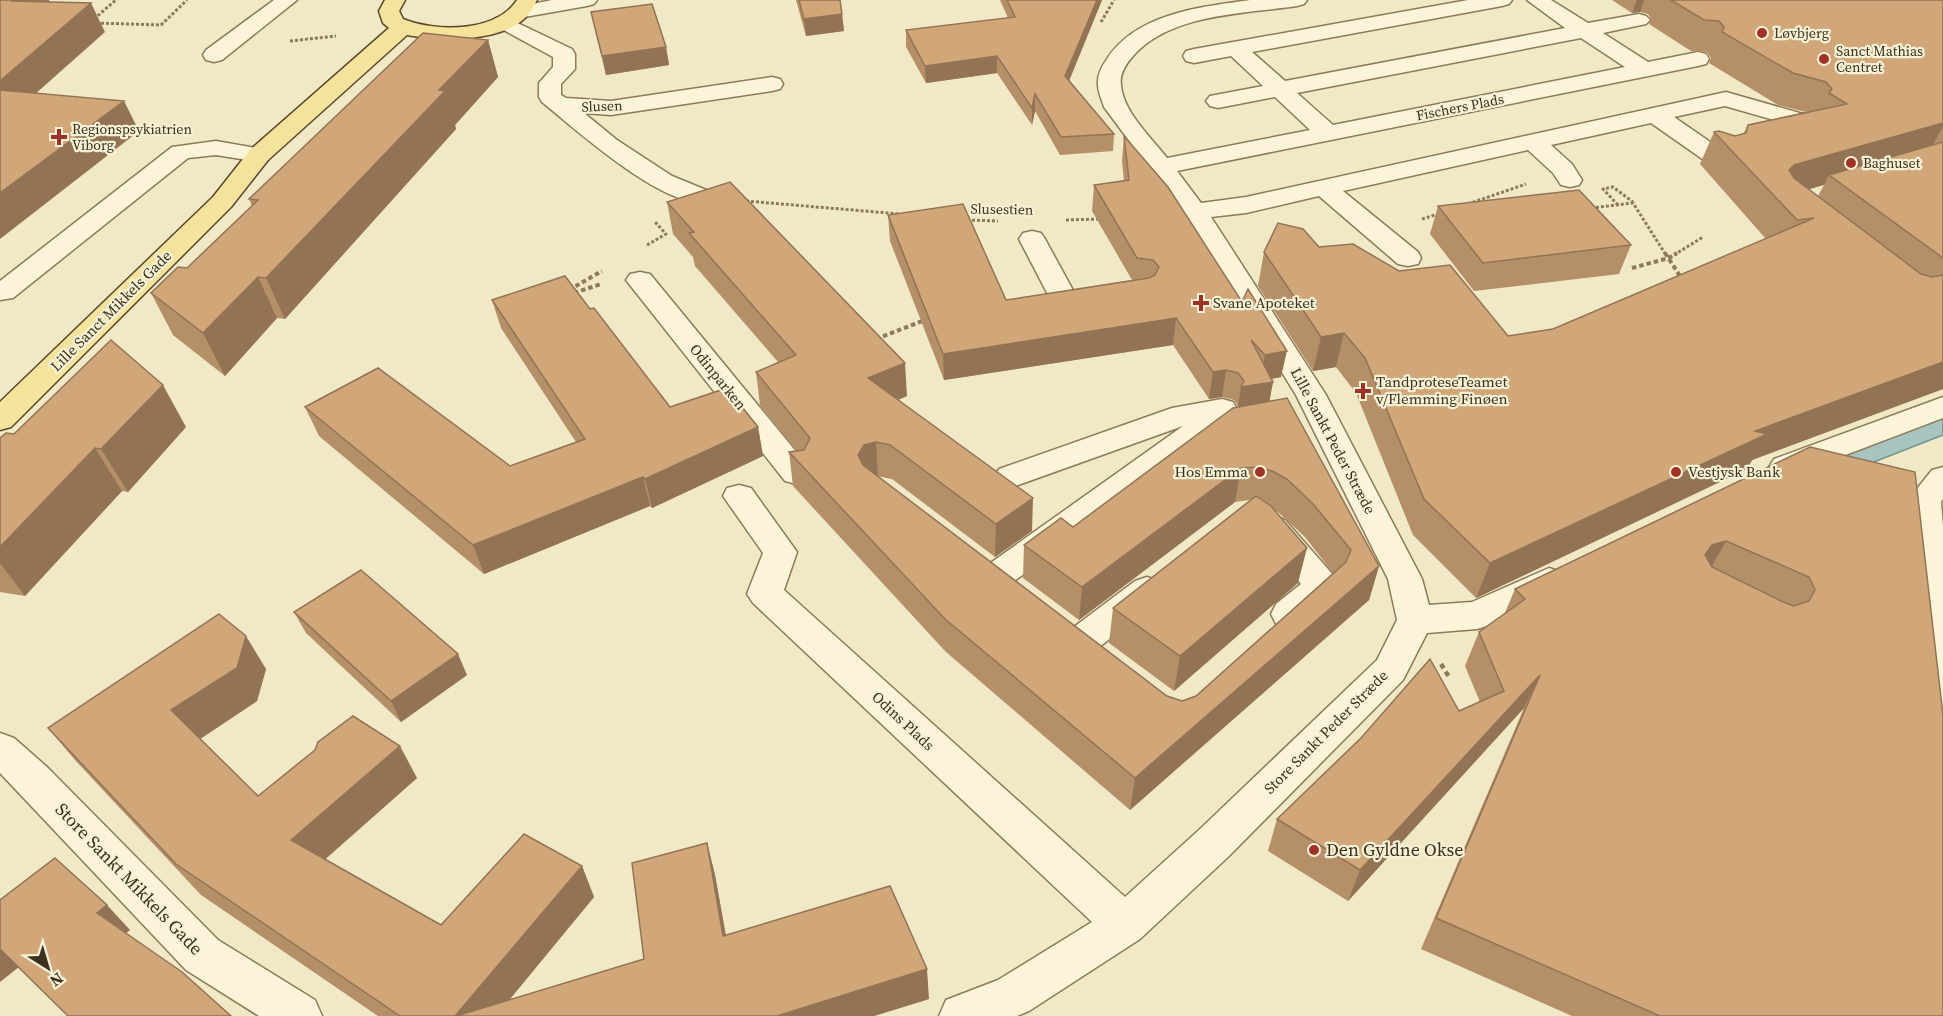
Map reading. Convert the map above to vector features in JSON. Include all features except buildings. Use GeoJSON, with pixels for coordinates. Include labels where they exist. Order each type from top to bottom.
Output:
{"type":"FeatureCollection","features":[{"type":"Feature","properties":{"kind":"main road"},"geometry":{"type":"LineString","coordinates":[[395,0],[389,11],[390,18],[402,28],[418,33],[472,31],[516,11]]}},
{"type":"Feature","properties":{"kind":"main road","name":"Lille Sanct Mikkels Gade"},"geometry":{"type":"LineString","coordinates":[[0,420],[222,202],[259,155],[402,28]]}},
{"type":"Feature","properties":{"kind":"main road"},"geometry":{"type":"LineString","coordinates":[[418,50],[439,34]]}},
{"type":"Feature","properties":{"kind":"main road","name":"Lille Sanct Mikkels Gade"},"geometry":{"type":"LineString","coordinates":[[222,202],[289,156],[333,118]]}},
{"type":"Feature","properties":{"kind":"street"},"geometry":{"type":"LineString","coordinates":[[214,54],[287,0]]}},
{"type":"Feature","properties":{"kind":"street"},"geometry":{"type":"LineString","coordinates":[[516,11],[587,0]]}},
{"type":"Feature","properties":{"kind":"street"},"geometry":{"type":"LineString","coordinates":[[1170,0],[1194,16]]}},
{"type":"Feature","properties":{"kind":"street","name":"Lille Sankt Peder Stræde"},"geometry":{"type":"LineString","coordinates":[[1297,0],[1194,16],[1153,28],[1124,50],[1111,70],[1109,88],[1116,107],[1194,210],[1224,281],[1316,404],[1405,579],[1415,620]]}},
{"type":"Feature","properties":{"kind":"street"},"geometry":{"type":"LineString","coordinates":[[1194,56],[1502,0]]}},
{"type":"Feature","properties":{"kind":"street"},"geometry":{"type":"LineString","coordinates":[[1537,0],[1645,70]]}},
{"type":"Feature","properties":{"kind":"street","name":"Slusen"},"geometry":{"type":"LineString","coordinates":[[516,11],[564,54],[564,69],[550,83],[550,97],[560,105],[611,108],[772,84]]}},
{"type":"Feature","properties":{"kind":"street"},"geometry":{"type":"LineString","coordinates":[[1218,101],[1639,20]]}},
{"type":"Feature","properties":{"kind":"street"},"geometry":{"type":"LineString","coordinates":[[1263,44],[1284,62]]}},
{"type":"Feature","properties":{"kind":"street"},"geometry":{"type":"LineString","coordinates":[[1236,49],[1328,134]]}},
{"type":"Feature","properties":{"kind":"street","name":"Fischers Plads"},"geometry":{"type":"LineString","coordinates":[[1160,167],[1698,60]]}},
{"type":"Feature","properties":{"kind":"street"},"geometry":{"type":"LineString","coordinates":[[1194,210],[1235,207],[1726,99],[1802,122]]}},
{"type":"Feature","properties":{"kind":"street"},"geometry":{"type":"LineString","coordinates":[[560,105],[608,145],[644,169],[702,197]]}},
{"type":"Feature","properties":{"kind":"street"},"geometry":{"type":"LineString","coordinates":[[1454,109],[1518,144],[1569,178]]}},
{"type":"Feature","properties":{"kind":"street"},"geometry":{"type":"LineString","coordinates":[[1655,114],[1712,155]]}},
{"type":"Feature","properties":{"kind":"street"},"geometry":{"type":"LineString","coordinates":[[1596,128],[1624,148]]}},
{"type":"Feature","properties":{"kind":"street"},"geometry":{"type":"LineString","coordinates":[[3,292],[181,152],[216,148],[259,155]]}},
{"type":"Feature","properties":{"kind":"street"},"geometry":{"type":"LineString","coordinates":[[1324,188],[1408,258]]}},
{"type":"Feature","properties":{"kind":"street"},"geometry":{"type":"LineString","coordinates":[[1032,239],[1066,304],[1119,297]]}},
{"type":"Feature","properties":{"kind":"street","name":"Odinparken"},"geometry":{"type":"LineString","coordinates":[[640,280],[796,473]]}},
{"type":"Feature","properties":{"kind":"street"},"geometry":{"type":"LineString","coordinates":[[1010,477],[1183,415],[1277,410],[1316,404]]}},
{"type":"Feature","properties":{"kind":"street"},"geometry":{"type":"LineString","coordinates":[[1757,481],[1787,466],[1943,406]]}},
{"type":"Feature","properties":{"kind":"street"},"geometry":{"type":"LineString","coordinates":[[999,582],[1213,433],[1277,410]]}},
{"type":"Feature","properties":{"kind":"street"},"geometry":{"type":"LineString","coordinates":[[1787,466],[1833,477]]}},
{"type":"Feature","properties":{"kind":"street"},"geometry":{"type":"LineString","coordinates":[[1922,491],[1943,725]]}},
{"type":"Feature","properties":{"kind":"street","name":"Odins Plads"},"geometry":{"type":"LineString","coordinates":[[739,496],[780,552],[765,594],[1125,925]]}},
{"type":"Feature","properties":{"kind":"street"},"geometry":{"type":"LineString","coordinates":[[1247,512],[1277,531],[1322,585],[1262,639]]}},
{"type":"Feature","properties":{"kind":"street"},"geometry":{"type":"LineString","coordinates":[[1050,621],[1092,653],[1172,570]]}},
{"type":"Feature","properties":{"kind":"street"},"geometry":{"type":"LineString","coordinates":[[1415,620],[1477,615],[1572,570]]}},
{"type":"Feature","properties":{"kind":"street","name":"Store Sankt Peder Stræde"},"geometry":{"type":"LineString","coordinates":[[962,1016],[1013,996],[1125,925],[1214,843],[1390,670],[1415,620]]}},
{"type":"Feature","properties":{"kind":"street","name":"Store Sankt Mikkels Gade"},"geometry":{"type":"LineString","coordinates":[[0,748],[42,788],[202,955],[299,1016]]}},
{"type":"Feature","properties":{"kind":"path"},"geometry":{"type":"LineString","coordinates":[[116,0],[89,23],[160,25],[187,0]]}},
{"type":"Feature","properties":{"kind":"path"},"geometry":{"type":"LineString","coordinates":[[1467,204],[1522,185],[1569,178]]}},
{"type":"Feature","properties":{"kind":"path"},"geometry":{"type":"LineString","coordinates":[[1618,205],[1603,189],[1613,187],[1633,203],[1688,288]]}},
{"type":"Feature","properties":{"kind":"path"},"geometry":{"type":"LineString","coordinates":[[702,197],[903,214]]}},
{"type":"Feature","properties":{"kind":"path"},"geometry":{"type":"LineString","coordinates":[[1590,208],[1633,203]]}},
{"type":"Feature","properties":{"kind":"path"},"geometry":{"type":"LineString","coordinates":[[1379,234],[1445,212]]}},
{"type":"Feature","properties":{"kind":"path"},"geometry":{"type":"LineString","coordinates":[[1063,220],[1107,218]]}},
{"type":"Feature","properties":{"kind":"path","name":"Slusestien"},"geometry":{"type":"LineString","coordinates":[[962,219],[1008,221]]}},
{"type":"Feature","properties":{"kind":"path"},"geometry":{"type":"LineString","coordinates":[[1632,268],[1669,258],[1703,237]]}},
{"type":"Feature","properties":{"kind":"path"},"geometry":{"type":"LineString","coordinates":[[866,343],[929,319]]}},
{"type":"Feature","properties":{"kind":"water"},"geometry":{"type":"Polygon","coordinates":[[[1943,415],[1943,435],[1846,473],[1828,460],[1943,415]]]}},
{"type":"Feature","properties":{"kind":"place","name":"Løvbjerg"},"geometry":{"type":"Point","coordinates":[1762,33]}},
{"type":"Feature","properties":{"kind":"place","name":"Sanct Mathias Centret"},"geometry":{"type":"Point","coordinates":[1824,59]}},
{"type":"Feature","properties":{"kind":"place","name":"Regionspsykiatrien Viborg"},"geometry":{"type":"Point","coordinates":[59,137]}},
{"type":"Feature","properties":{"kind":"place","name":"Baghuset"},"geometry":{"type":"Point","coordinates":[1851,163]}},
{"type":"Feature","properties":{"kind":"place","name":"Svane Apoteket"},"geometry":{"type":"Point","coordinates":[1201,303]}},
{"type":"Feature","properties":{"kind":"place","name":"TandproteseTeamet v/Flemming Finøen"},"geometry":{"type":"Point","coordinates":[1363,391]}},
{"type":"Feature","properties":{"kind":"place","name":"Hos Emma"},"geometry":{"type":"Point","coordinates":[1260,472]}},
{"type":"Feature","properties":{"kind":"place","name":"Vestjysk Bank"},"geometry":{"type":"Point","coordinates":[1676,472]}},
{"type":"Feature","properties":{"kind":"place","name":"Den Gyldne Okse"},"geometry":{"type":"Point","coordinates":[1314,850]}}]}
